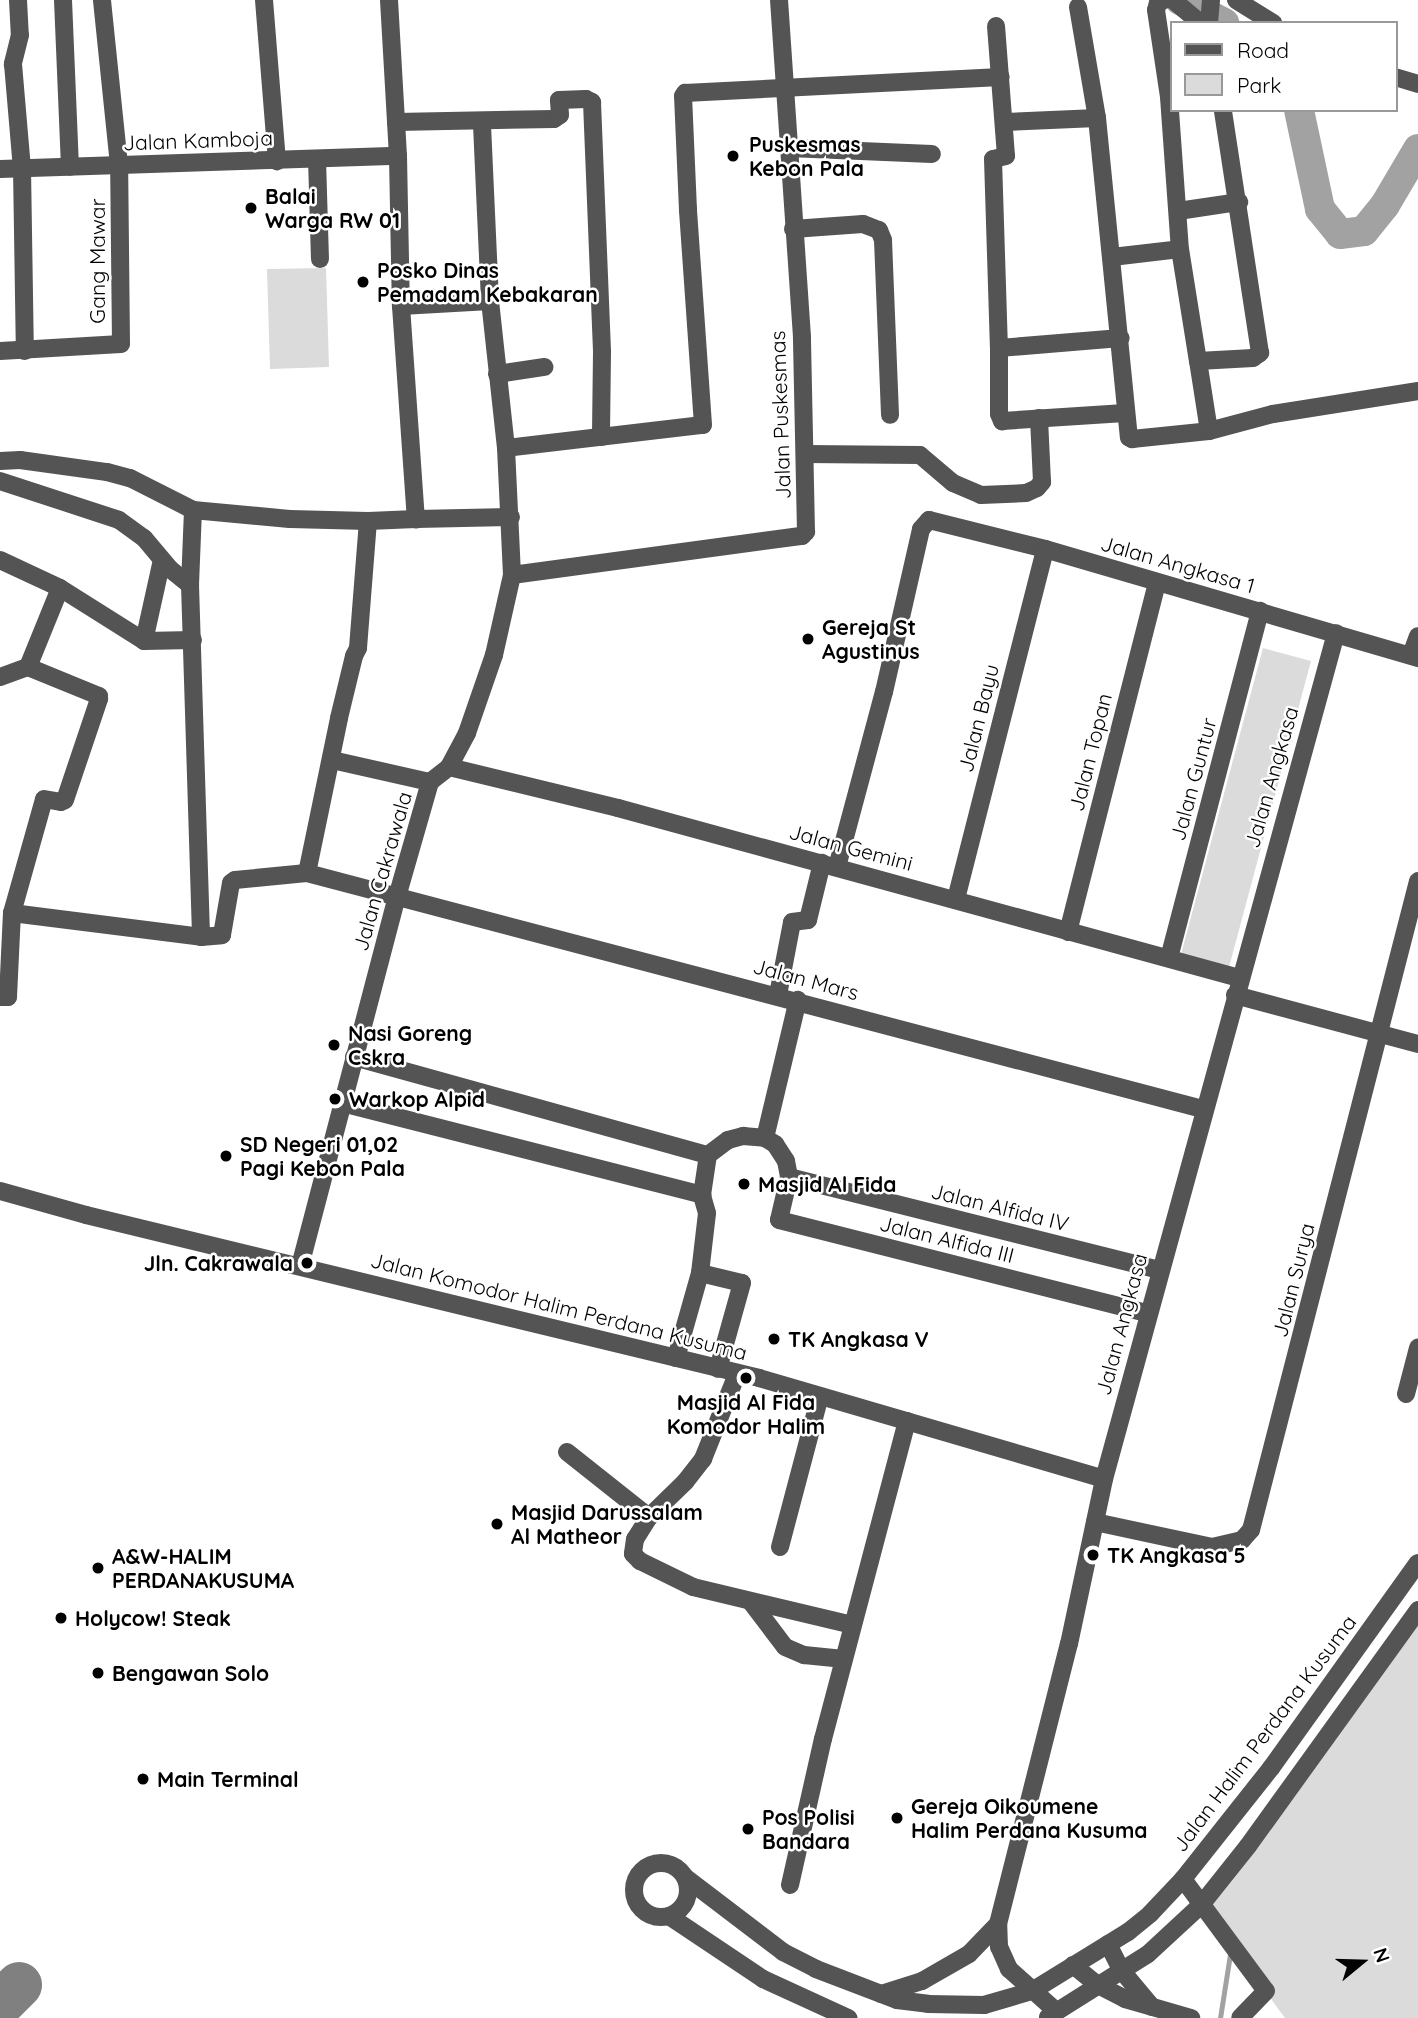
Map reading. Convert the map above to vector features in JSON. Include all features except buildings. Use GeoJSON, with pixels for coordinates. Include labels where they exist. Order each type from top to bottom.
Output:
{"type":"FeatureCollection","features":[{"type":"Feature","properties":{"kind":"street"},"geometry":{"type":"LineString","coordinates":[[0,351],[25,352],[22,168],[13,64],[20,34],[18,0]]}},
{"type":"Feature","properties":{"kind":"street"},"geometry":{"type":"LineString","coordinates":[[63,0],[70,167]]}},
{"type":"Feature","properties":{"kind":"street"},"geometry":{"type":"LineString","coordinates":[[102,0],[119,165]]}},
{"type":"Feature","properties":{"kind":"street"},"geometry":{"type":"LineString","coordinates":[[264,0],[277,161]]}},
{"type":"Feature","properties":{"kind":"street"},"geometry":{"type":"LineString","coordinates":[[389,0],[398,156],[401,306],[416,519]]}},
{"type":"Feature","properties":{"kind":"street","name":"Jalan Puskesmas"},"geometry":{"type":"LineString","coordinates":[[513,575],[802,536],[806,532],[802,337],[779,0]]}},
{"type":"Feature","properties":{"kind":"street"},"geometry":{"type":"LineString","coordinates":[[1164,0],[1158,3],[1156,9],[1170,110]]}},
{"type":"Feature","properties":{"kind":"street"},"geometry":{"type":"LineString","coordinates":[[1173,0],[1197,21]]}},
{"type":"Feature","properties":{"kind":"street"},"geometry":{"type":"LineString","coordinates":[[1209,21],[1210,0]]}},
{"type":"Feature","properties":{"kind":"street"},"geometry":{"type":"LineString","coordinates":[[1236,0],[1270,21]]}},
{"type":"Feature","properties":{"kind":"street"},"geometry":{"type":"LineString","coordinates":[[1078,7],[1097,118],[1121,338],[1125,413],[1132,439],[1209,431],[1273,414],[1418,391]]}},
{"type":"Feature","properties":{"kind":"street"},"geometry":{"type":"LineString","coordinates":[[996,26],[1006,156],[993,159],[1001,419],[1125,413]]}},
{"type":"Feature","properties":{"kind":"street"},"geometry":{"type":"LineString","coordinates":[[506,448],[701,426],[704,422],[683,96],[1001,77]]}},
{"type":"Feature","properties":{"kind":"street"},"geometry":{"type":"LineString","coordinates":[[1397,78],[1418,84]]}},
{"type":"Feature","properties":{"kind":"street"},"geometry":{"type":"LineString","coordinates":[[396,122],[482,122],[558,118],[559,100],[586,99],[592,102],[602,352],[601,437]]}},
{"type":"Feature","properties":{"kind":"street"},"geometry":{"type":"LineString","coordinates":[[1170,112],[1180,249],[1209,431]]}},
{"type":"Feature","properties":{"kind":"street"},"geometry":{"type":"LineString","coordinates":[[1198,361],[1253,358],[1260,353],[1223,112]]}},
{"type":"Feature","properties":{"kind":"street"},"geometry":{"type":"LineString","coordinates":[[1005,122],[1097,118]]}},
{"type":"Feature","properties":{"kind":"street","name":"Jalan Cakrawala"},"geometry":{"type":"LineString","coordinates":[[300,1266],[430,782],[449,767],[467,733],[494,655],[513,575],[506,448],[490,300],[482,122]]}},
{"type":"Feature","properties":{"kind":"street"},"geometry":{"type":"LineString","coordinates":[[789,148],[932,155]]}},
{"type":"Feature","properties":{"kind":"street","name":"Jalan Kamboja"},"geometry":{"type":"LineString","coordinates":[[0,169],[398,156]]}},
{"type":"Feature","properties":{"kind":"street"},"geometry":{"type":"LineString","coordinates":[[317,159],[320,259]]}},
{"type":"Feature","properties":{"kind":"street","name":"Gang Mawar"},"geometry":{"type":"LineString","coordinates":[[25,352],[121,344],[119,165]]}},
{"type":"Feature","properties":{"kind":"street"},"geometry":{"type":"LineString","coordinates":[[1178,211],[1239,202]]}},
{"type":"Feature","properties":{"kind":"street"},"geometry":{"type":"LineString","coordinates":[[793,229],[863,224],[879,230],[883,240],[890,415]]}},
{"type":"Feature","properties":{"kind":"street"},"geometry":{"type":"LineString","coordinates":[[1112,257],[1180,249]]}},
{"type":"Feature","properties":{"kind":"street"},"geometry":{"type":"LineString","coordinates":[[401,306],[490,300]]}},
{"type":"Feature","properties":{"kind":"street"},"geometry":{"type":"LineString","coordinates":[[999,348],[1121,338]]}},
{"type":"Feature","properties":{"kind":"street"},"geometry":{"type":"LineString","coordinates":[[497,374],[544,367]]}},
{"type":"Feature","properties":{"kind":"street"},"geometry":{"type":"LineString","coordinates":[[805,454],[920,455],[953,483],[981,495],[1026,493],[1037,488],[1042,482],[1039,418]]}},
{"type":"Feature","properties":{"kind":"street"},"geometry":{"type":"LineString","coordinates":[[0,461],[20,460],[107,472],[130,478],[192,510],[290,519],[368,521],[511,517]]}},
{"type":"Feature","properties":{"kind":"street"},"geometry":{"type":"LineString","coordinates":[[0,481],[118,520],[144,538],[162,560],[190,585]]}},
{"type":"Feature","properties":{"kind":"street"},"geometry":{"type":"LineString","coordinates":[[192,510],[190,585],[201,937]]}},
{"type":"Feature","properties":{"kind":"street","name":"Jalan Angkasa 1"},"geometry":{"type":"LineString","coordinates":[[830,865],[925,523],[938,520],[1045,548],[1157,583],[1415,656]]}},
{"type":"Feature","properties":{"kind":"street"},"geometry":{"type":"LineString","coordinates":[[12,913],[201,937],[224,932],[231,883],[235,880],[306,873],[339,718],[358,648],[368,521]]}},
{"type":"Feature","properties":{"kind":"street","name":"Jalan Bayu"},"geometry":{"type":"LineString","coordinates":[[956,899],[1045,548]]}},
{"type":"Feature","properties":{"kind":"street"},"geometry":{"type":"LineString","coordinates":[[0,560],[60,588],[144,641],[193,640]]}},
{"type":"Feature","properties":{"kind":"street"},"geometry":{"type":"LineString","coordinates":[[144,641],[162,560]]}},
{"type":"Feature","properties":{"kind":"street","name":"Jalan Topan"},"geometry":{"type":"LineString","coordinates":[[1068,932],[1157,583]]}},
{"type":"Feature","properties":{"kind":"street"},"geometry":{"type":"LineString","coordinates":[[28,667],[60,588]]}},
{"type":"Feature","properties":{"kind":"street","name":"Jalan Guntur"},"geometry":{"type":"LineString","coordinates":[[1169,958],[1260,611]]}},
{"type":"Feature","properties":{"kind":"street","name":"Jalan Angkasa"},"geometry":{"type":"LineString","coordinates":[[1051,2014],[1009,1969],[1002,1956],[998,1924],[1069,1644],[1104,1479],[1147,1313],[1336,633]]}},
{"type":"Feature","properties":{"kind":"street"},"geometry":{"type":"LineString","coordinates":[[1415,656],[1418,636]]}},
{"type":"Feature","properties":{"kind":"street"},"geometry":{"type":"LineString","coordinates":[[0,677],[28,667],[99,698],[65,800],[61,802],[44,799],[12,913],[8,997],[0,997]]}},
{"type":"Feature","properties":{"kind":"street"},"geometry":{"type":"LineString","coordinates":[[332,760],[430,782]]}},
{"type":"Feature","properties":{"kind":"street","name":"Jalan Gemini"},"geometry":{"type":"LineString","coordinates":[[449,767],[618,808],[1169,958],[1237,986],[1418,1044]]}},
{"type":"Feature","properties":{"kind":"street"},"geometry":{"type":"LineString","coordinates":[[778,995],[792,922],[808,920],[830,865]]}},
{"type":"Feature","properties":{"kind":"street","name":"Jalan Mars"},"geometry":{"type":"LineString","coordinates":[[306,873],[798,1000],[1203,1109]]}},
{"type":"Feature","properties":{"kind":"street","name":"Jalan Surya"},"geometry":{"type":"LineString","coordinates":[[1095,1522],[1212,1547],[1242,1540],[1251,1530],[1418,881]]}},
{"type":"Feature","properties":{"kind":"street"},"geometry":{"type":"LineString","coordinates":[[765,1139],[798,1000]]}},
{"type":"Feature","properties":{"kind":"street"},"geometry":{"type":"LineString","coordinates":[[354,1057],[708,1155]]}},
{"type":"Feature","properties":{"kind":"street"},"geometry":{"type":"LineString","coordinates":[[342,1102],[702,1195]]}},
{"type":"Feature","properties":{"kind":"street"},"geometry":{"type":"LineString","coordinates":[[676,1358],[700,1273],[707,1213],[702,1195],[708,1155],[735,1137],[765,1139],[781,1152],[789,1169],[789,1177]]}},
{"type":"Feature","properties":{"kind":"street","name":"Jalan Alfida IV"},"geometry":{"type":"LineString","coordinates":[[789,1177],[1159,1270]]}},
{"type":"Feature","properties":{"kind":"street","name":"Jalan Alfida III"},"geometry":{"type":"LineString","coordinates":[[789,1177],[779,1220],[1147,1313]]}},
{"type":"Feature","properties":{"kind":"street","name":"Jalan Komodor Halim Perdana Kusuma"},"geometry":{"type":"LineString","coordinates":[[0,1191],[676,1358],[820,1396],[1104,1479]]}},
{"type":"Feature","properties":{"kind":"street"},"geometry":{"type":"LineString","coordinates":[[700,1273],[742,1283],[718,1369]]}},
{"type":"Feature","properties":{"kind":"street"},"geometry":{"type":"LineString","coordinates":[[1406,1394],[1418,1348]]}},
{"type":"Feature","properties":{"kind":"street"},"geometry":{"type":"LineString","coordinates":[[737,1374],[703,1459],[685,1482],[649,1517],[635,1539],[634,1553],[640,1562],[693,1587],[853,1625]]}},
{"type":"Feature","properties":{"kind":"street"},"geometry":{"type":"LineString","coordinates":[[780,1547],[820,1396]]}},
{"type":"Feature","properties":{"kind":"street"},"geometry":{"type":"LineString","coordinates":[[790,1885],[844,1659],[906,1421]]}},
{"type":"Feature","properties":{"kind":"street"},"geometry":{"type":"LineString","coordinates":[[566,1452],[649,1517]]}},
{"type":"Feature","properties":{"kind":"street","name":"Jalan Halim Perdana Kusuma"},"geometry":{"type":"LineString","coordinates":[[686,1878],[783,1952],[897,2000],[965,2006],[1005,2001],[1031,1991],[1108,1944],[1150,1914],[1183,1879],[1272,1768],[1418,1563]]}},
{"type":"Feature","properties":{"kind":"street"},"geometry":{"type":"LineString","coordinates":[[751,1602],[785,1647],[804,1655],[844,1659]]}},
{"type":"Feature","properties":{"kind":"street"},"geometry":{"type":"LineString","coordinates":[[1051,2014],[1157,1947],[1201,1905],[1248,1846],[1418,1610]]}},
{"type":"Feature","properties":{"kind":"street"},"geometry":{"type":"LineString","coordinates":[[660,1863],[673,1865],[686,1878],[686,1901],[669,1916],[657,1917],[640,1907],[635,1898],[637,1878],[646,1867],[660,1863]]}},
{"type":"Feature","properties":{"kind":"street"},"geometry":{"type":"LineString","coordinates":[[1183,1879],[1266,1991],[1240,2018]]}},
{"type":"Feature","properties":{"kind":"street"},"geometry":{"type":"LineString","coordinates":[[669,1916],[763,1979],[848,2018]]}},
{"type":"Feature","properties":{"kind":"street"},"geometry":{"type":"LineString","coordinates":[[881,1994],[922,1981],[959,1960],[998,1924]]}},
{"type":"Feature","properties":{"kind":"street"},"geometry":{"type":"LineString","coordinates":[[1108,1944],[1122,1971],[1152,2007]]}},
{"type":"Feature","properties":{"kind":"street"},"geometry":{"type":"LineString","coordinates":[[1073,1965],[1098,1985],[1134,2003],[1191,2018]]}},
{"type":"Feature","properties":{"kind":"green space"},"geometry":{"type":"Polygon","coordinates":[[[326,268],[329,367],[270,369],[267,269],[326,268]]]}},
{"type":"Feature","properties":{"kind":"green space"},"geometry":{"type":"Polygon","coordinates":[[[1263,648],[1311,661],[1228,971],[1180,958],[1263,648]]]}},
{"type":"Feature","properties":{"kind":"green space"},"geometry":{"type":"Polygon","coordinates":[[[1418,1610],[1418,2018],[1285,2018],[1201,1905],[1418,1610]]]}},
{"type":"Feature","properties":{"kind":"waterway"},"geometry":{"type":"LineString","coordinates":[[1180,0],[1220,21]]}},
{"type":"Feature","properties":{"kind":"waterway"},"geometry":{"type":"LineString","coordinates":[[1299,112],[1320,209],[1340,234],[1364,231],[1385,205],[1418,149]]}},
{"type":"Feature","properties":{"kind":"waterway"},"geometry":{"type":"LineString","coordinates":[[1220,2018],[1230,1954]]}},
{"type":"Feature","properties":{"kind":"taxiway"},"geometry":{"type":"LineString","coordinates":[[0,2004],[19,1985]]}},
{"type":"Feature","properties":{"kind":"place","name":"Puskesmas Kebon Pala"},"geometry":{"type":"Point","coordinates":[733,156]}},
{"type":"Feature","properties":{"kind":"place","name":"Balai Warga RW 01"},"geometry":{"type":"Point","coordinates":[251,208]}},
{"type":"Feature","properties":{"kind":"place","name":"Posko Dinas Pemadam Kebakaran"},"geometry":{"type":"Point","coordinates":[363,282]}},
{"type":"Feature","properties":{"kind":"place","name":"Gereja St Agustinus"},"geometry":{"type":"Point","coordinates":[808,639]}},
{"type":"Feature","properties":{"kind":"place","name":"Nasi Goreng Cskra"},"geometry":{"type":"Point","coordinates":[334,1045]}},
{"type":"Feature","properties":{"kind":"place","name":"Warkop Alpid"},"geometry":{"type":"Point","coordinates":[335,1099]}},
{"type":"Feature","properties":{"kind":"place","name":"SD Negeri 01,02 Pagi Kebon Pala"},"geometry":{"type":"Point","coordinates":[226,1156]}},
{"type":"Feature","properties":{"kind":"place","name":"Masjid Al Fida"},"geometry":{"type":"Point","coordinates":[744,1184]}},
{"type":"Feature","properties":{"kind":"place","name":"Jln. Cakrawala"},"geometry":{"type":"Point","coordinates":[307,1263]}},
{"type":"Feature","properties":{"kind":"place","name":"TK Angkasa V"},"geometry":{"type":"Point","coordinates":[774,1339]}},
{"type":"Feature","properties":{"kind":"place","name":"Masjid Al Fida Komodor Halim"},"geometry":{"type":"Point","coordinates":[746,1378]}},
{"type":"Feature","properties":{"kind":"place","name":"Masjid Darussalam Al Matheor"},"geometry":{"type":"Point","coordinates":[497,1524]}},
{"type":"Feature","properties":{"kind":"place","name":"TK Angkasa 5"},"geometry":{"type":"Point","coordinates":[1093,1555]}},
{"type":"Feature","properties":{"kind":"place","name":"A&W-HALIM PERDANAKUSUMA"},"geometry":{"type":"Point","coordinates":[98,1568]}},
{"type":"Feature","properties":{"kind":"place","name":"Holycow! Steak"},"geometry":{"type":"Point","coordinates":[61,1618]}},
{"type":"Feature","properties":{"kind":"place","name":"Bengawan Solo"},"geometry":{"type":"Point","coordinates":[98,1673]}},
{"type":"Feature","properties":{"kind":"place","name":"Main Terminal"},"geometry":{"type":"Point","coordinates":[143,1779]}},
{"type":"Feature","properties":{"kind":"place","name":"Gereja Oikoumene Halim Perdana Kusuma"},"geometry":{"type":"Point","coordinates":[897,1818]}},
{"type":"Feature","properties":{"kind":"place","name":"Pos Polisi Bandara"},"geometry":{"type":"Point","coordinates":[748,1829]}}]}
